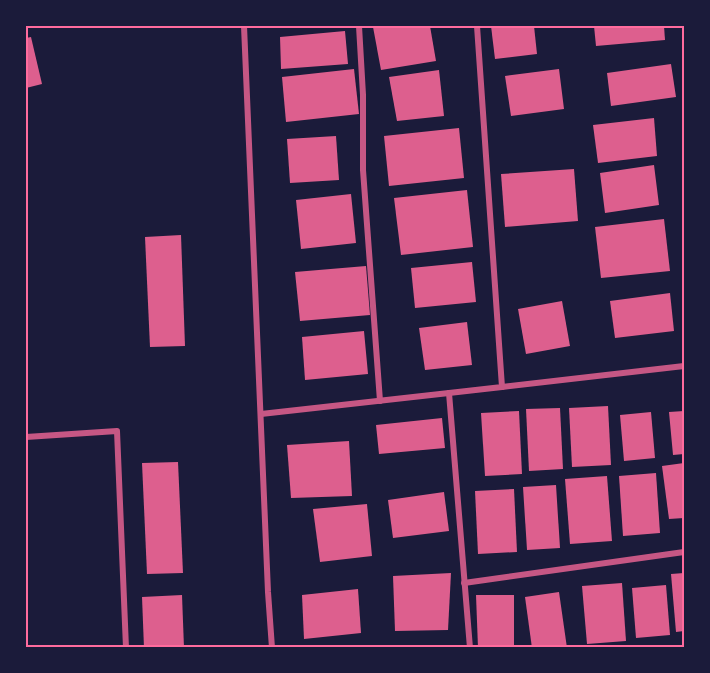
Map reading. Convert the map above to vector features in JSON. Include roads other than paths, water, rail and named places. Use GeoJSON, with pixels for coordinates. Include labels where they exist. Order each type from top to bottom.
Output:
{"type":"FeatureCollection","features":[{"type":"Feature","properties":{"kind":"street"},"geometry":{"type":"LineString","coordinates":[[244,26],[272,648]]}},
{"type":"Feature","properties":{"kind":"street"},"geometry":{"type":"LineString","coordinates":[[359,26],[363,95],[363,170],[380,400]]}},
{"type":"Feature","properties":{"kind":"street"},"geometry":{"type":"LineString","coordinates":[[477,26],[502,387]]}},
{"type":"Feature","properties":{"kind":"street"},"geometry":{"type":"LineString","coordinates":[[261,414],[684,366]]}},
{"type":"Feature","properties":{"kind":"street"},"geometry":{"type":"LineString","coordinates":[[449,393],[470,648]]}},
{"type":"Feature","properties":{"kind":"street"},"geometry":{"type":"LineString","coordinates":[[26,437],[117,431],[126,648]]}},
{"type":"Feature","properties":{"kind":"street"},"geometry":{"type":"LineString","coordinates":[[464,583],[684,552]]}}]}
